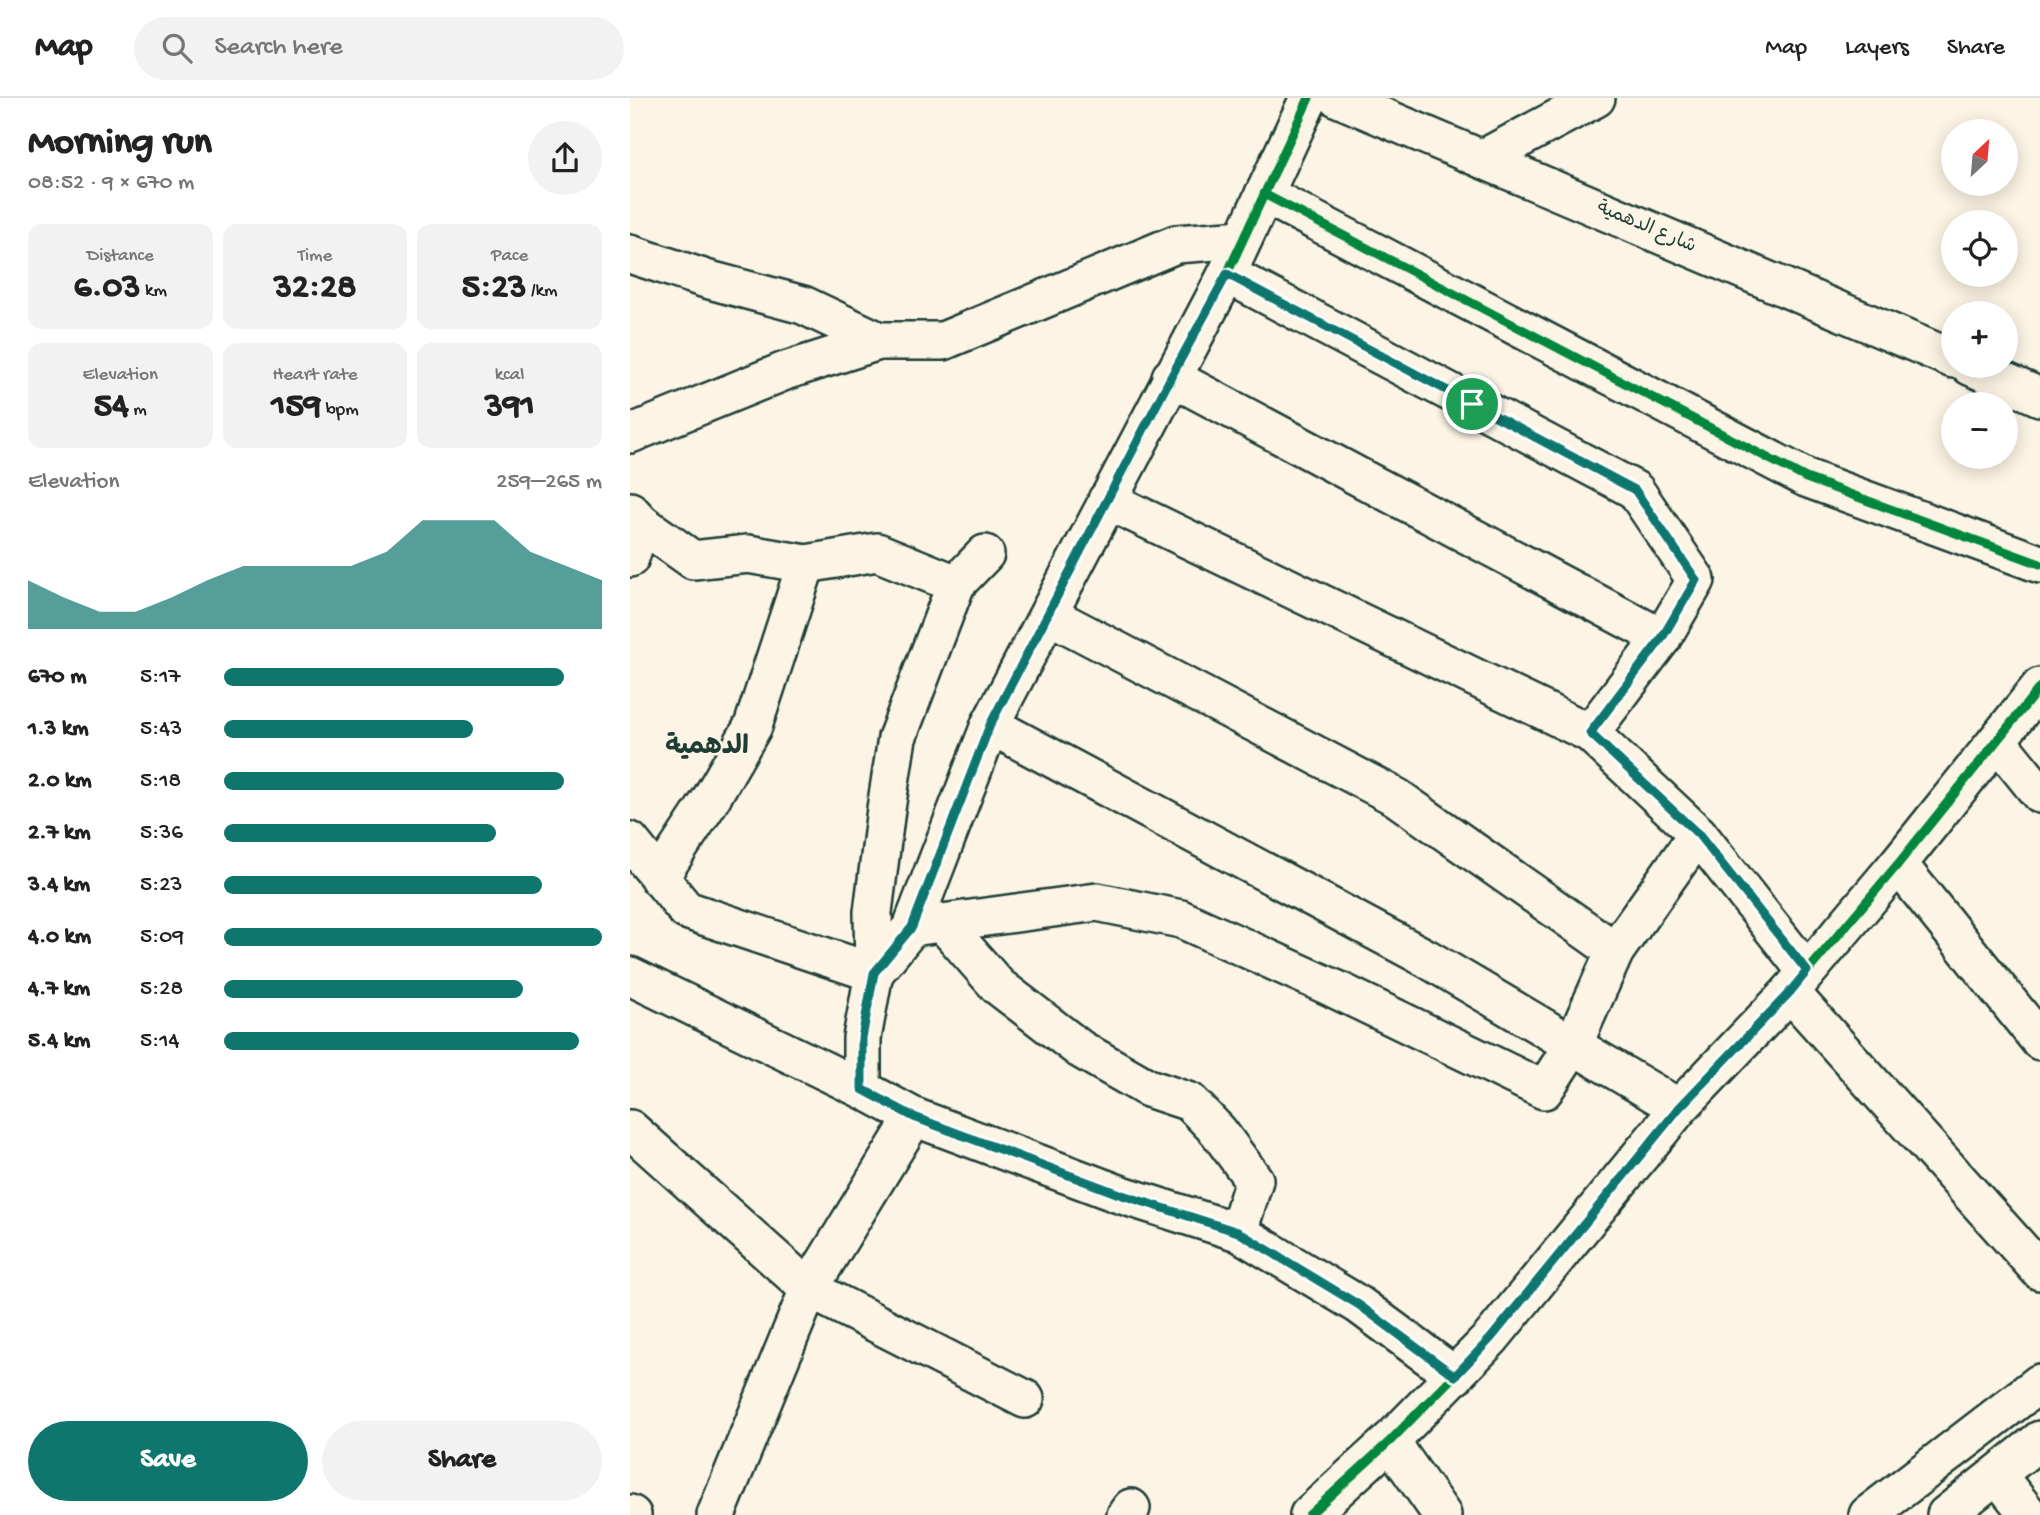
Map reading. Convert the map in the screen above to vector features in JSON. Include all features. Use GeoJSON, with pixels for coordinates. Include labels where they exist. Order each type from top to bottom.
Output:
{"type":"FeatureCollection","features":[{"type":"Feature","properties":{"kind":"street"},"geometry":{"type":"LineString","coordinates":[[874,973],[927,925],[990,725],[1227,274],[1309,98]]}},
{"type":"Feature","properties":{"kind":"street","name":"شارع الدهمية"},"geometry":{"type":"LineString","coordinates":[[1338,98],[1941,354]]}},
{"type":"Feature","properties":{"kind":"street"},"geometry":{"type":"LineString","coordinates":[[1482,159],[1596,98]]}},
{"type":"Feature","properties":{"kind":"street"},"geometry":{"type":"LineString","coordinates":[[1264,194],[1806,478],[2040,564]]}},
{"type":"Feature","properties":{"kind":"street"},"geometry":{"type":"LineString","coordinates":[[630,434],[785,371],[879,341],[943,341],[1176,244],[1243,239]]}},
{"type":"Feature","properties":{"kind":"street"},"geometry":{"type":"LineString","coordinates":[[630,254],[706,279],[803,305],[879,341]]}},
{"type":"Feature","properties":{"kind":"street"},"geometry":{"type":"LineString","coordinates":[[1227,274],[1635,490],[1696,580],[1662,638],[1590,733]]}},
{"type":"Feature","properties":{"kind":"street"},"geometry":{"type":"LineString","coordinates":[[1171,377],[1662,638]]}},
{"type":"Feature","properties":{"kind":"street"},"geometry":{"type":"LineString","coordinates":[[1996,378],[2040,397]]}},
{"type":"Feature","properties":{"kind":"street"},"geometry":{"type":"LineString","coordinates":[[1107,500],[1590,733],[1698,834],[1798,981],[2040,1271]]}},
{"type":"Feature","properties":{"kind":"street"},"geometry":{"type":"LineString","coordinates":[[630,558],[636,517],[694,560],[748,554],[806,564],[877,552],[956,584]]}},
{"type":"Feature","properties":{"kind":"street"},"geometry":{"type":"LineString","coordinates":[[862,1089],[862,1038],[874,973],[873,912],[897,738],[956,584],[985,554]]}},
{"type":"Feature","properties":{"kind":"street"},"geometry":{"type":"LineString","coordinates":[[659,878],[709,802],[753,726],[806,564]]}},
{"type":"Feature","properties":{"kind":"street"},"geometry":{"type":"LineString","coordinates":[[1049,615],[1396,797],[1615,951]]}},
{"type":"Feature","properties":{"kind":"street"},"geometry":{"type":"LineString","coordinates":[[1309,1515],[1390,1441],[1491,1338],[1679,1108],[1798,981],[1898,864],[2040,687]]}},
{"type":"Feature","properties":{"kind":"street"},"geometry":{"type":"LineString","coordinates":[[990,725],[1426,958],[1679,1108]]}},
{"type":"Feature","properties":{"kind":"street"},"geometry":{"type":"LineString","coordinates":[[1997,741],[2040,794]]}},
{"type":"Feature","properties":{"kind":"street"},"geometry":{"type":"LineString","coordinates":[[927,925],[1097,902],[1181,919],[1333,988],[1544,1090],[1573,1045],[1615,951],[1698,834]]}},
{"type":"Feature","properties":{"kind":"street"},"geometry":{"type":"LineString","coordinates":[[630,841],[686,911],[874,973]]}},
{"type":"Feature","properties":{"kind":"street"},"geometry":{"type":"LineString","coordinates":[[1898,864],[2040,1041]]}},
{"type":"Feature","properties":{"kind":"street"},"geometry":{"type":"LineString","coordinates":[[927,925],[998,986],[1080,1049],[1148,1088],[1190,1102],[1218,1132],[1254,1181],[1238,1232]]}},
{"type":"Feature","properties":{"kind":"street"},"geometry":{"type":"LineString","coordinates":[[630,976],[914,1117],[1119,1194],[1238,1232],[1359,1305],[1455,1376]]}},
{"type":"Feature","properties":{"kind":"street"},"geometry":{"type":"LineString","coordinates":[[716,1515],[809,1289],[914,1117]]}},
{"type":"Feature","properties":{"kind":"street"},"geometry":{"type":"LineString","coordinates":[[630,1129],[809,1289],[1025,1399]]}},
{"type":"Feature","properties":{"kind":"street"},"geometry":{"type":"LineString","coordinates":[[1868,1515],[2040,1382]]}},
{"type":"Feature","properties":{"kind":"street"},"geometry":{"type":"LineString","coordinates":[[1947,1515],[2040,1440]]}},
{"type":"Feature","properties":{"kind":"street"},"geometry":{"type":"LineString","coordinates":[[1390,1441],[1442,1515]]}},
{"type":"Feature","properties":{"kind":"street"},"geometry":{"type":"LineString","coordinates":[[1997,1475],[2029,1515]]}},
{"type":"Feature","properties":{"kind":"cycle path"},"geometry":{"type":"LineString","coordinates":[[862,1089],[862,1038],[874,973],[912,927],[990,725],[1227,274],[1309,98]]}},
{"type":"Feature","properties":{"kind":"cycle path"},"geometry":{"type":"LineString","coordinates":[[1264,194],[1806,478],[2040,564]]}},
{"type":"Feature","properties":{"kind":"cycle path"},"geometry":{"type":"LineString","coordinates":[[1309,1515],[1390,1441],[1491,1338],[1679,1108],[1790,992],[1898,864],[2040,687]]}},
{"type":"Feature","properties":{"kind":"district","name":"الدهمية"},"geometry":{"type":"Point","coordinates":[707,748]}},
{"type":"Feature","properties":{"kind":"route"},"geometry":{"type":"LineString","coordinates":[[1227,274],[1472,404],[1635,490],[1696,580],[1662,638],[1590,733],[1698,834],[1807,971],[1679,1108],[1491,1338],[1455,1376],[1359,1305],[1238,1232],[1119,1194],[914,1117],[862,1089],[862,1038],[874,973],[912,927],[990,725],[1227,274]]}}]}
